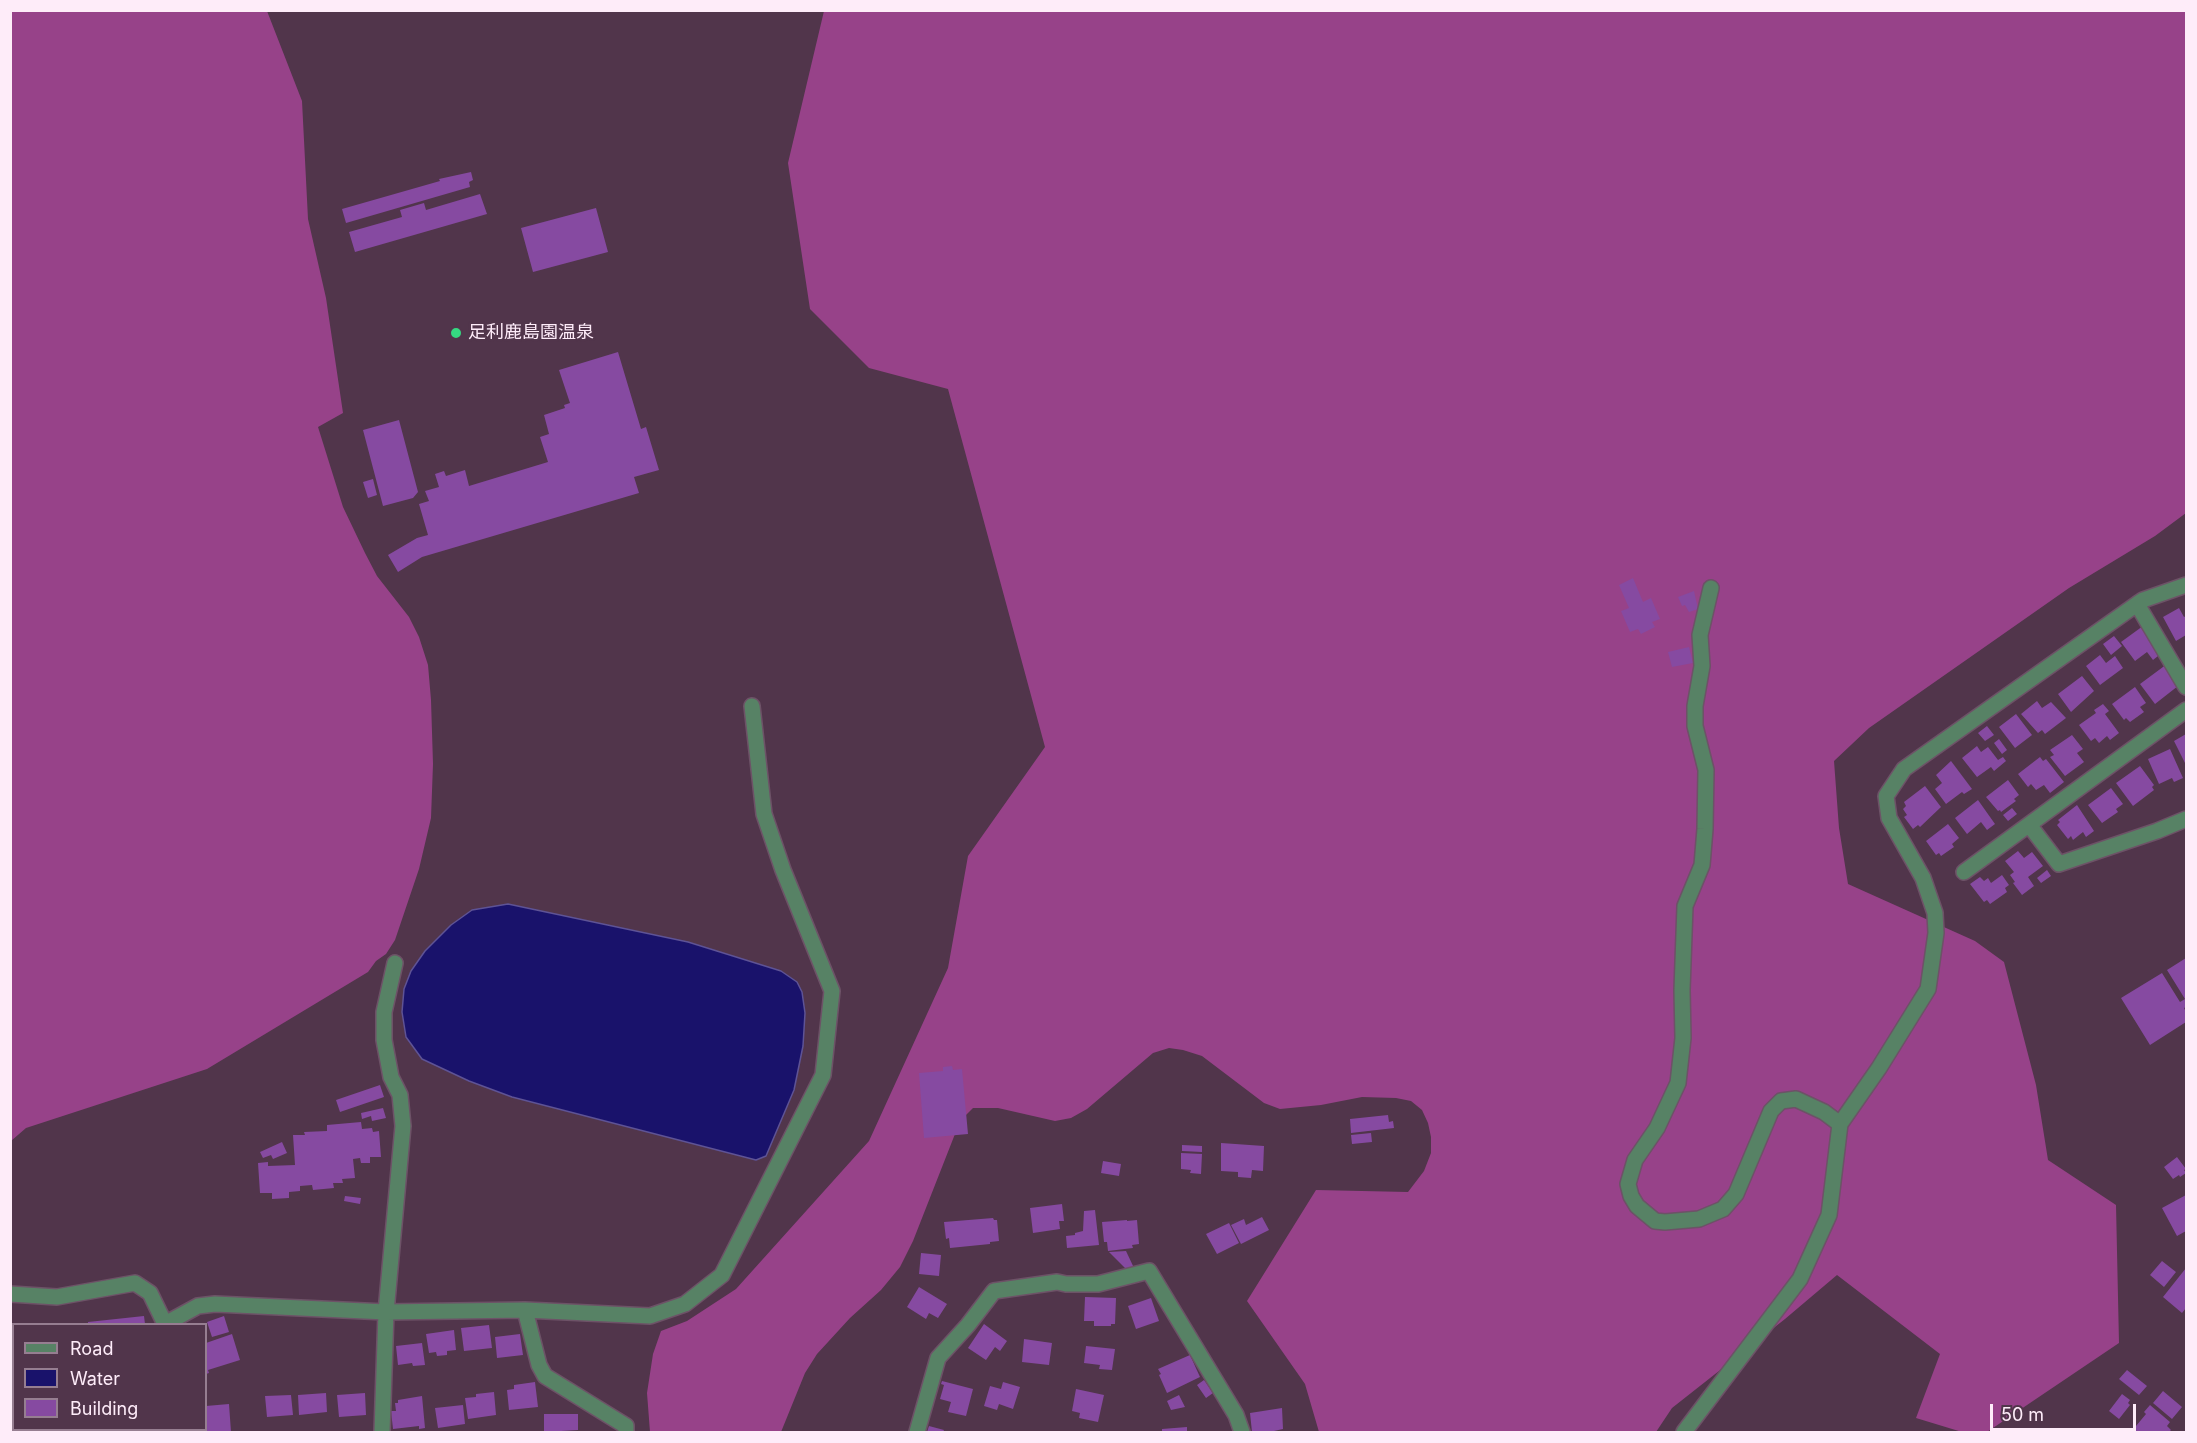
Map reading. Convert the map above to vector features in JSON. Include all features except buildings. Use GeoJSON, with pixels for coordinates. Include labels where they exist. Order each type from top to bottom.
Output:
{"type":"FeatureCollection","features":[{"type":"Feature","properties":{"kind":"street"},"geometry":{"type":"LineString","coordinates":[[1684,1432],[1800,1279],[1829,1215],[1840,1124],[1880,1068],[1928,989],[1934,956],[1935,913],[1923,878],[1889,818],[1886,796],[1904,769],[2137,604],[2187,585]]}},
{"type":"Feature","properties":{"kind":"street"},"geometry":{"type":"LineString","coordinates":[[1711,588],[1700,635],[1702,666],[1695,705],[1695,726],[1706,770],[1705,829],[1702,865],[1685,906],[1683,1038],[1678,1083],[1657,1128],[1635,1160],[1628,1184],[1631,1196],[1637,1206],[1655,1221],[1700,1219],[1723,1209],[1736,1194],[1771,1111],[1781,1101],[1796,1099],[1824,1112],[1840,1124]]}},
{"type":"Feature","properties":{"kind":"street"},"geometry":{"type":"LineString","coordinates":[[2137,604],[2187,687]]}},
{"type":"Feature","properties":{"kind":"street"},"geometry":{"type":"LineString","coordinates":[[167,1323],[198,1306],[215,1304],[386,1312],[525,1310],[650,1316],[685,1304],[722,1275],[823,1075],[832,991],[783,870],[764,814],[752,706]]}},
{"type":"Feature","properties":{"kind":"street"},"geometry":{"type":"LineString","coordinates":[[1964,872],[2187,710]]}},
{"type":"Feature","properties":{"kind":"street"},"geometry":{"type":"LineString","coordinates":[[2030,826],[2059,864],[2187,819]]}},
{"type":"Feature","properties":{"kind":"street"},"geometry":{"type":"LineString","coordinates":[[382,1432],[386,1312],[403,1134],[400,1095],[392,1077],[384,1040],[384,1012],[395,963]]}},
{"type":"Feature","properties":{"kind":"street"},"geometry":{"type":"LineString","coordinates":[[917,1432],[938,1358],[968,1325],[994,1291],[1057,1282],[1098,1284],[1149,1270],[1236,1415],[1242,1432]]}},
{"type":"Feature","properties":{"kind":"street"},"geometry":{"type":"LineString","coordinates":[[10,1294],[57,1297],[135,1283],[150,1293],[165,1323]]}},
{"type":"Feature","properties":{"kind":"street"},"geometry":{"type":"LineString","coordinates":[[525,1310],[539,1365],[545,1376],[626,1426],[627,1432]]}},
{"type":"Feature","properties":{"kind":"shaded area"},"geometry":{"type":"Polygon","coordinates":[[[11,10],[267,11],[302,101],[308,219],[326,298],[343,413],[318,427],[343,507],[365,553],[377,576],[409,617],[419,637],[428,665],[433,764],[431,818],[419,869],[395,940],[386,954],[376,961],[368,972],[207,1069],[26,1128],[11,1141],[11,10]]]}},
{"type":"Feature","properties":{"kind":"shaded area"},"geometry":{"type":"Polygon","coordinates":[[[824,11],[2186,11],[2186,513],[2155,536],[2069,588],[1869,728],[1834,761],[1839,828],[1848,884],[1975,941],[2004,962],[2036,1085],[2048,1160],[2116,1205],[2119,1343],[1987,1432],[1962,1432],[1916,1418],[1940,1354],[1837,1275],[1672,1408],[1656,1432],[1319,1432],[1305,1384],[1247,1301],[1316,1190],[1408,1192],[1424,1171],[1431,1153],[1428,1123],[1422,1110],[1411,1101],[1396,1098],[1362,1097],[1321,1105],[1280,1109],[1264,1103],[1202,1056],[1169,1048],[1153,1053],[1087,1109],[1071,1118],[1055,1121],[998,1108],[973,1108],[965,1116],[955,1134],[913,1241],[900,1267],[881,1290],[850,1318],[817,1354],[805,1373],[781,1432],[650,1432],[647,1393],[653,1354],[661,1331],[687,1321],[736,1289],[869,1141],[948,968],[968,856],[1045,747],[948,389],[869,368],[810,309],[788,163],[824,11]]]}},
{"type":"Feature","properties":{"kind":"water"},"geometry":{"type":"Polygon","coordinates":[[[508,904],[688,942],[781,971],[797,982],[802,992],[805,1013],[803,1046],[794,1090],[766,1156],[756,1160],[512,1097],[469,1081],[422,1059],[406,1037],[402,1012],[404,989],[411,971],[425,951],[451,925],[472,910],[508,904]]]}},
{"type":"Feature","properties":{"kind":"place","name":"足利鹿島園温泉"},"geometry":{"type":"Point","coordinates":[456,333]}}]}
